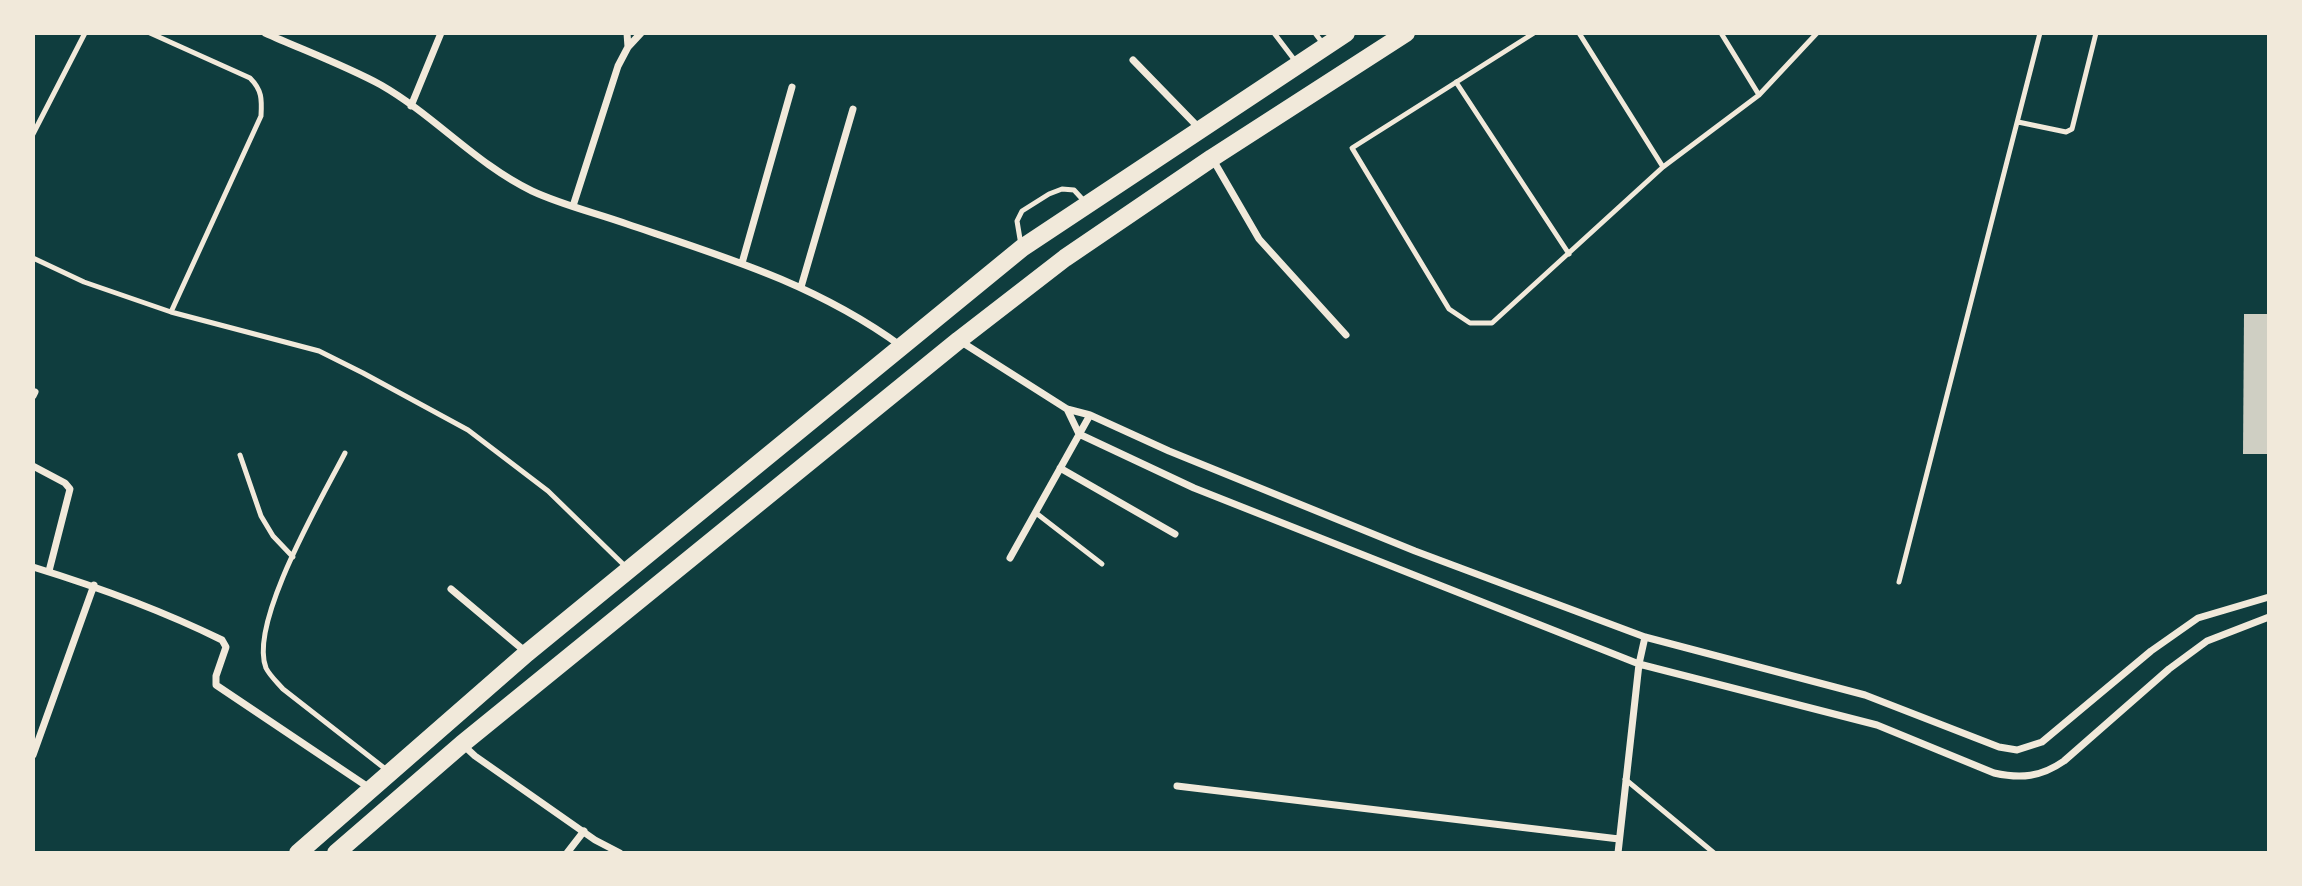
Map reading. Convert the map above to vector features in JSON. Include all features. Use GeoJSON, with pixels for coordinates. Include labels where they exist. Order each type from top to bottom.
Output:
{"type":"FeatureCollection","features":[{"type":"Feature","properties":{"kind":"main road"},"geometry":{"type":"LineString","coordinates":[[298,853],[527,653],[1022,248],[1298,64],[1320,40],[1346,33]]}},
{"type":"Feature","properties":{"kind":"main road"},"geometry":{"type":"LineString","coordinates":[[336,853],[462,744],[1065,258],[1212,158],[1406,33]]}},
{"type":"Feature","properties":{"kind":"street"},"geometry":{"type":"LineString","coordinates":[[265,33],[381,85],[487,165],[530,190],[742,262],[846,309],[901,347]]}},
{"type":"Feature","properties":{"kind":"street"},"geometry":{"type":"LineString","coordinates":[[411,106],[441,33]]}},
{"type":"Feature","properties":{"kind":"street"},"geometry":{"type":"LineString","coordinates":[[627,33],[628,47]]}},
{"type":"Feature","properties":{"kind":"street"},"geometry":{"type":"LineString","coordinates":[[573,206],[618,66],[628,47],[640,33]]}},
{"type":"Feature","properties":{"kind":"street"},"geometry":{"type":"LineString","coordinates":[[1133,60],[1200,129]]}},
{"type":"Feature","properties":{"kind":"street"},"geometry":{"type":"LineString","coordinates":[[742,262],[792,87]]}},
{"type":"Feature","properties":{"kind":"street"},"geometry":{"type":"LineString","coordinates":[[801,287],[853,109]]}},
{"type":"Feature","properties":{"kind":"street"},"geometry":{"type":"LineString","coordinates":[[1212,158],[1259,239],[1346,335]]}},
{"type":"Feature","properties":{"kind":"street"},"geometry":{"type":"LineString","coordinates":[[959,341],[1067,409],[1090,415],[1169,451],[1415,551],[1645,637],[1866,695],[1999,747],[2017,750],[2042,742],[2151,651],[2198,618],[2269,597]]}},
{"type":"Feature","properties":{"kind":"street"},"geometry":{"type":"LineString","coordinates":[[1067,409],[1079,434],[1194,488],[1639,664],[1877,725],[1994,774],[2027,777],[2050,770],[2064,761],[2169,669],[2207,641],[2269,617]]}},
{"type":"Feature","properties":{"kind":"street"},"geometry":{"type":"LineString","coordinates":[[1010,558],[1090,415]]}},
{"type":"Feature","properties":{"kind":"street"},"geometry":{"type":"LineString","coordinates":[[33,466],[71,489],[48,571]]}},
{"type":"Feature","properties":{"kind":"street"},"geometry":{"type":"LineString","coordinates":[[1060,468],[1175,534]]}},
{"type":"Feature","properties":{"kind":"street"},"geometry":{"type":"LineString","coordinates":[[33,566],[94,585],[171,615],[222,640],[226,647],[216,676],[216,685],[372,789]]}},
{"type":"Feature","properties":{"kind":"street"},"geometry":{"type":"LineString","coordinates":[[33,755],[94,585]]}},
{"type":"Feature","properties":{"kind":"street"},"geometry":{"type":"LineString","coordinates":[[451,589],[527,653]]}},
{"type":"Feature","properties":{"kind":"street"},"geometry":{"type":"LineString","coordinates":[[1618,853],[1639,664],[1645,637]]}},
{"type":"Feature","properties":{"kind":"street"},"geometry":{"type":"LineString","coordinates":[[462,744],[475,756],[620,853]]}},
{"type":"Feature","properties":{"kind":"street"},"geometry":{"type":"LineString","coordinates":[[1177,786],[1619,839]]}},
{"type":"Feature","properties":{"kind":"street"},"geometry":{"type":"LineString","coordinates":[[567,853],[584,831]]}},
{"type":"Feature","properties":{"kind":"lane"},"geometry":{"type":"LineString","coordinates":[[33,134],[85,33]]}},
{"type":"Feature","properties":{"kind":"lane"},"geometry":{"type":"LineString","coordinates":[[150,33],[250,78],[262,97],[261,116],[171,312]]}},
{"type":"Feature","properties":{"kind":"lane"},"geometry":{"type":"LineString","coordinates":[[1274,33],[1298,64]]}},
{"type":"Feature","properties":{"kind":"lane"},"geometry":{"type":"LineString","coordinates":[[1534,33],[1352,148],[1449,309],[1470,323],[1492,323],[1663,167],[1759,95],[1817,33]]}},
{"type":"Feature","properties":{"kind":"lane"},"geometry":{"type":"LineString","coordinates":[[1579,33],[1663,167]]}},
{"type":"Feature","properties":{"kind":"lane"},"geometry":{"type":"LineString","coordinates":[[1721,33],[1759,95]]}},
{"type":"Feature","properties":{"kind":"lane"},"geometry":{"type":"LineString","coordinates":[[1899,582],[2040,33]]}},
{"type":"Feature","properties":{"kind":"lane"},"geometry":{"type":"LineString","coordinates":[[2018,122],[2066,132],[2072,130],[2096,33]]}},
{"type":"Feature","properties":{"kind":"lane"},"geometry":{"type":"LineString","coordinates":[[1456,82],[1569,254]]}},
{"type":"Feature","properties":{"kind":"lane"},"geometry":{"type":"LineString","coordinates":[[1022,248],[1017,221],[1022,212],[1049,194],[1062,189],[1073,190],[1087,205]]}},
{"type":"Feature","properties":{"kind":"lane"},"geometry":{"type":"LineString","coordinates":[[33,258],[84,282],[171,312],[319,351],[449,418],[548,491],[629,571]]}},
{"type":"Feature","properties":{"kind":"lane"},"geometry":{"type":"LineString","coordinates":[[345,453],[275,594],[266,630],[265,666],[283,689],[390,773]]}},
{"type":"Feature","properties":{"kind":"lane"},"geometry":{"type":"LineString","coordinates":[[240,455],[261,516],[273,536],[293,556]]}},
{"type":"Feature","properties":{"kind":"lane"},"geometry":{"type":"LineString","coordinates":[[1036,513],[1102,564]]}},
{"type":"Feature","properties":{"kind":"lane"},"geometry":{"type":"LineString","coordinates":[[1625,779],[1714,853]]}},
{"type":"Feature","properties":{"kind":"building"},"geometry":{"type":"Polygon","coordinates":[[[2244,314],[2269,314],[2269,454],[2243,454],[2244,314]]]}}]}
